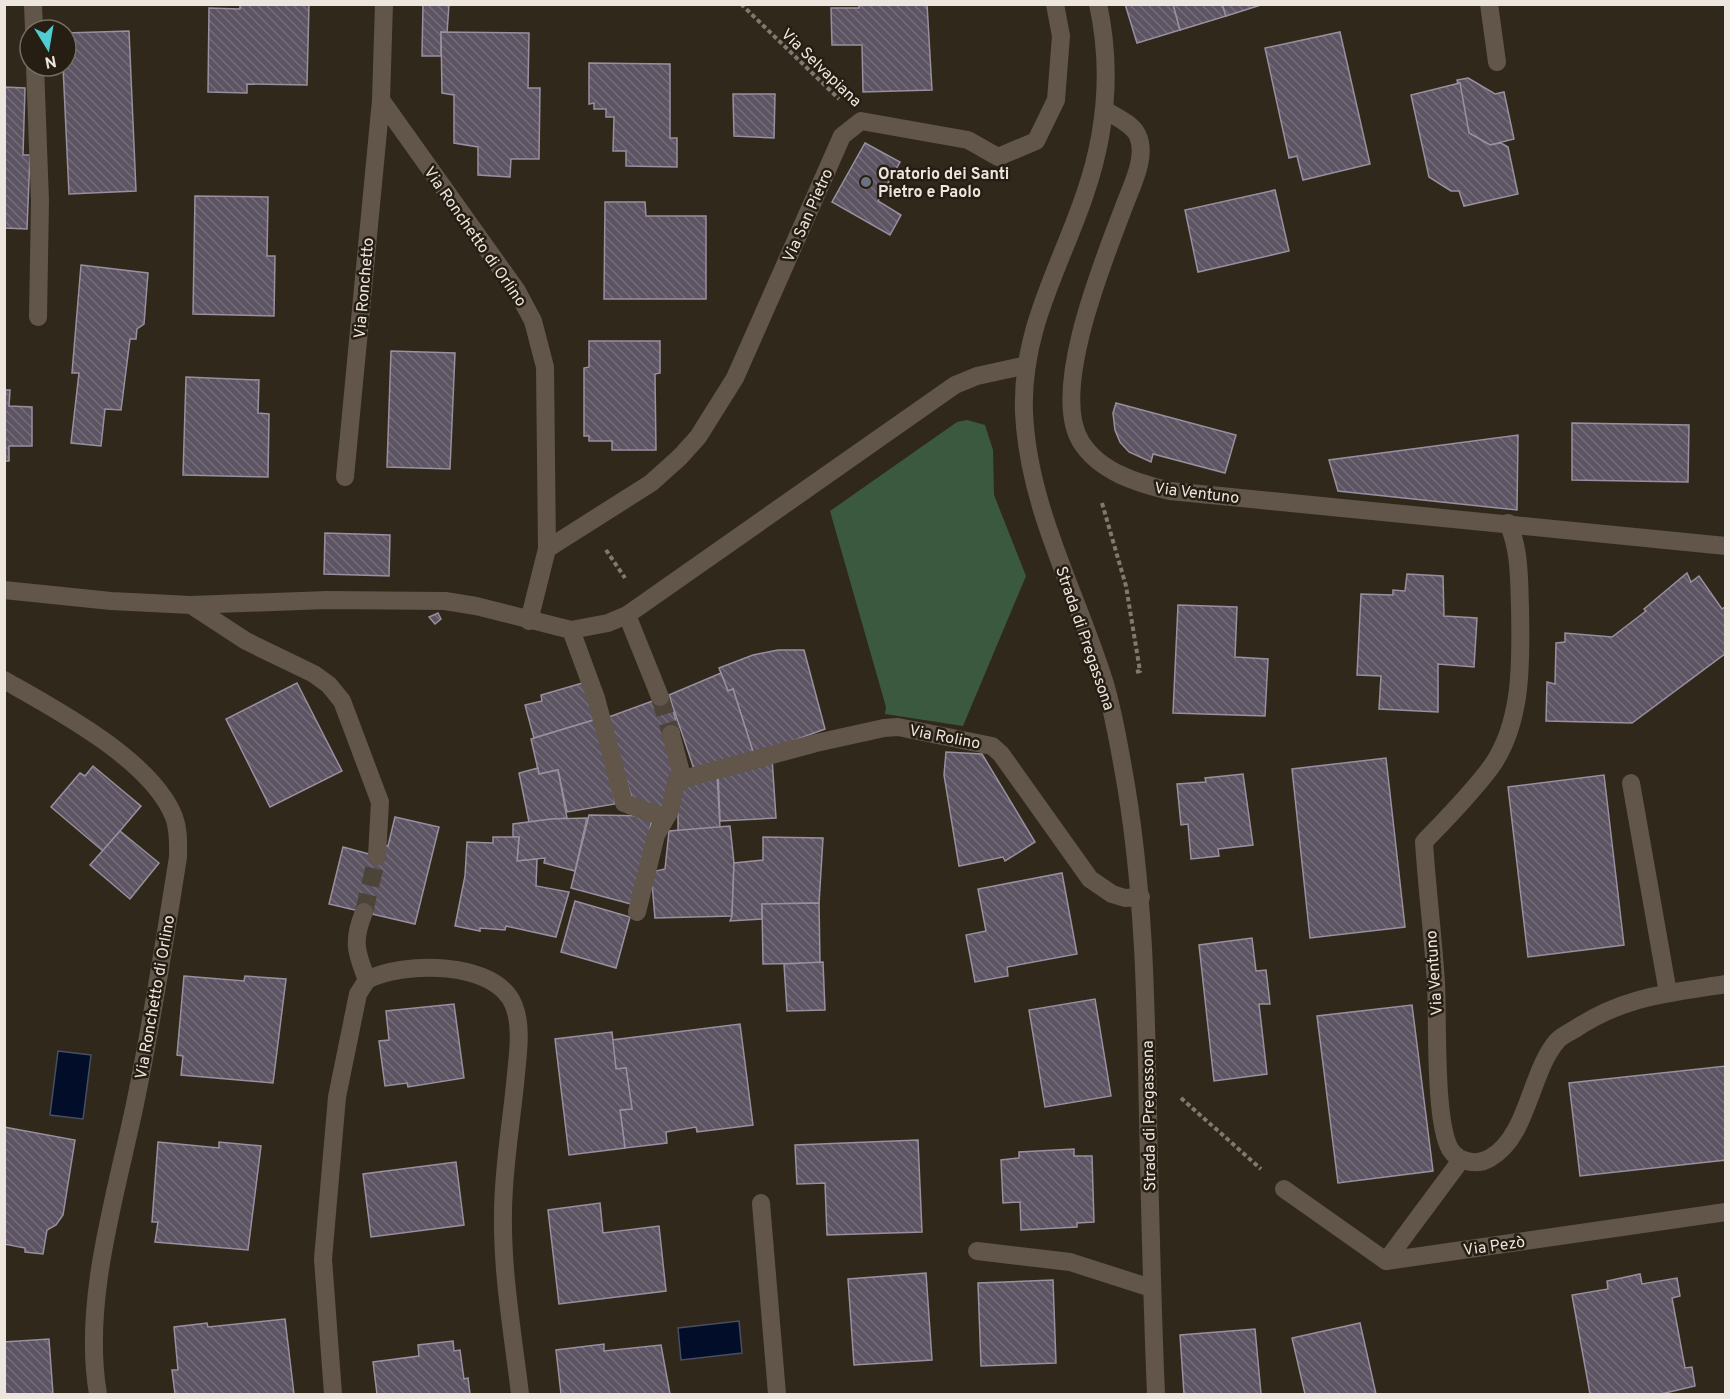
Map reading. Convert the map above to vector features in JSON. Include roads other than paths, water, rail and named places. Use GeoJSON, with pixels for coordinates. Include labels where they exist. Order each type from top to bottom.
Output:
{"type":"FeatureCollection","features":[{"type":"Feature","properties":{"kind":"street"},"geometry":{"type":"LineString","coordinates":[[381,100],[384,4]]}},
{"type":"Feature","properties":{"kind":"street","name":"Via San Pietro"},"geometry":{"type":"LineString","coordinates":[[547,549],[651,483],[673,464],[698,437],[713,416],[735,378],[842,136],[861,121],[968,140],[998,157],[1036,141],[1056,100],[1061,36],[1055,4]]}},
{"type":"Feature","properties":{"kind":"street","name":"Strada di Pregassona"},"geometry":{"type":"LineString","coordinates":[[1098,4],[1107,63],[1105,110],[1094,168],[1041,305],[1027,365],[1024,413],[1032,476],[1056,553],[1105,685],[1124,772],[1141,897],[1148,1069],[1155,1395]]}},
{"type":"Feature","properties":{"kind":"street"},"geometry":{"type":"LineString","coordinates":[[1489,4],[1497,62]]}},
{"type":"Feature","properties":{"kind":"street"},"geometry":{"type":"LineString","coordinates":[[35,78],[40,201],[38,316]]}},
{"type":"Feature","properties":{"kind":"street","name":"Via Ronchetto"},"geometry":{"type":"LineString","coordinates":[[345,477],[381,100]]}},
{"type":"Feature","properties":{"kind":"street","name":"Via Ronchetto di Orlino"},"geometry":{"type":"LineString","coordinates":[[381,100],[517,291],[533,321],[545,367],[547,549],[529,621]]}},
{"type":"Feature","properties":{"kind":"street","name":"Via Ventuno"},"geometry":{"type":"LineString","coordinates":[[1105,110],[1131,126],[1138,135],[1140,146],[1134,179],[1096,282],[1079,340],[1072,379],[1072,411],[1075,430],[1087,450],[1100,463],[1117,474],[1142,484],[1170,491],[1725,546]]}},
{"type":"Feature","properties":{"kind":"street"},"geometry":{"type":"LineString","coordinates":[[4,590],[111,601],[190,605],[327,600],[445,601],[476,606],[571,630],[608,623],[635,609],[955,385],[987,373],[1027,365]]}},
{"type":"Feature","properties":{"kind":"street","name":"Via Ventuno"},"geometry":{"type":"LineString","coordinates":[[1461,1160],[1452,1151],[1445,1137],[1438,1069],[1436,981],[1424,842],[1492,765],[1506,734],[1517,694],[1521,662],[1518,561],[1514,536],[1508,523]]}},
{"type":"Feature","properties":{"kind":"street"},"geometry":{"type":"LineString","coordinates":[[190,605],[246,641],[314,674],[342,701],[380,802],[377,856]]}},
{"type":"Feature","properties":{"kind":"street"},"geometry":{"type":"LineString","coordinates":[[635,609],[660,697]]}},
{"type":"Feature","properties":{"kind":"street"},"geometry":{"type":"LineString","coordinates":[[571,630],[596,698],[624,803],[665,818]]}},
{"type":"Feature","properties":{"kind":"street","name":"Via Ronchetto di Orlino"},"geometry":{"type":"LineString","coordinates":[[4,680],[77,722],[140,770],[156,786],[166,802],[174,817],[178,838],[178,858],[138,1089],[98,1282],[93,1324],[98,1395]]}},
{"type":"Feature","properties":{"kind":"street","name":"Via Rolino"},"geometry":{"type":"LineString","coordinates":[[683,780],[816,742],[884,728],[898,727],[983,742],[1001,754],[1090,879],[1112,894],[1125,898],[1141,897]]}},
{"type":"Feature","properties":{"kind":"street"},"geometry":{"type":"LineString","coordinates":[[638,912],[648,863],[665,818],[670,811],[676,781],[683,780],[671,734]]}},
{"type":"Feature","properties":{"kind":"street"},"geometry":{"type":"LineString","coordinates":[[1631,783],[1668,993]]}},
{"type":"Feature","properties":{"kind":"street"},"geometry":{"type":"LineString","coordinates":[[364,912],[356,930],[356,950],[367,980]]}},
{"type":"Feature","properties":{"kind":"street"},"geometry":{"type":"LineString","coordinates":[[333,1395],[324,1292],[323,1249],[337,1096],[358,994],[367,980],[391,969],[464,970],[487,978],[503,990],[514,1006],[518,1022],[517,1062],[503,1211],[503,1234],[519,1395]]}},
{"type":"Feature","properties":{"kind":"street"},"geometry":{"type":"LineString","coordinates":[[1284,1189],[1386,1261],[1461,1160],[1478,1162],[1490,1158],[1502,1148],[1522,1119],[1542,1068],[1557,1041],[1602,1013],[1639,997],[1725,984]]}},
{"type":"Feature","properties":{"kind":"street"},"geometry":{"type":"LineString","coordinates":[[761,1203],[777,1395]]}},
{"type":"Feature","properties":{"kind":"street","name":"Via Pezò"},"geometry":{"type":"LineString","coordinates":[[1386,1261],[1725,1212]]}},
{"type":"Feature","properties":{"kind":"street"},"geometry":{"type":"LineString","coordinates":[[977,1251],[1070,1262],[1151,1287]]}},
{"type":"Feature","properties":{"kind":"water"},"geometry":{"type":"Polygon","coordinates":[[[58,1051],[91,1055],[83,1119],[50,1115],[58,1051]]]}},
{"type":"Feature","properties":{"kind":"water"},"geometry":{"type":"Polygon","coordinates":[[[739,1321],[742,1353],[681,1360],[678,1328],[739,1321]]]}},
{"type":"Feature","properties":{"kind":"tunnel"},"geometry":{"type":"LineString","coordinates":[[660,697],[671,734]]}},
{"type":"Feature","properties":{"kind":"tunnel"},"geometry":{"type":"LineString","coordinates":[[364,912],[377,856]]}},
{"type":"Feature","properties":{"kind":"place","name":"Oratorio dei Santi Pietro e Paolo"},"geometry":{"type":"Point","coordinates":[866,182]}}]}
